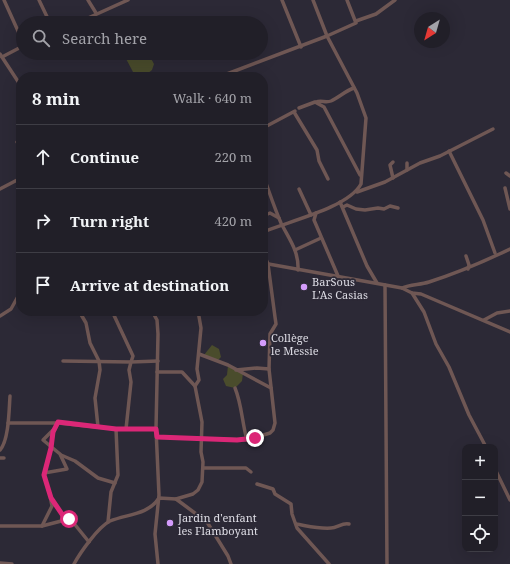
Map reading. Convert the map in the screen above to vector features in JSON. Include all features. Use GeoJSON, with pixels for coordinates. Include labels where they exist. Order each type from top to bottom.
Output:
{"type":"FeatureCollection","features":[{"type":"Feature","properties":{"kind":"street"},"geometry":{"type":"LineString","coordinates":[[4,0],[16,27]]}},
{"type":"Feature","properties":{"kind":"street"},"geometry":{"type":"LineString","coordinates":[[39,0],[47,16]]}},
{"type":"Feature","properties":{"kind":"street"},"geometry":{"type":"LineString","coordinates":[[88,0],[96,13]]}},
{"type":"Feature","properties":{"kind":"street"},"geometry":{"type":"LineString","coordinates":[[90,16],[128,0]]}},
{"type":"Feature","properties":{"kind":"street"},"geometry":{"type":"LineString","coordinates":[[282,0],[301,47]]}},
{"type":"Feature","properties":{"kind":"street"},"geometry":{"type":"LineString","coordinates":[[313,0],[328,36],[354,88],[366,118],[360,176],[361,184],[357,192]]}},
{"type":"Feature","properties":{"kind":"street"},"geometry":{"type":"LineString","coordinates":[[347,0],[356,21]]}},
{"type":"Feature","properties":{"kind":"street"},"geometry":{"type":"LineString","coordinates":[[268,59],[354,25],[356,21],[376,14],[395,0]]}},
{"type":"Feature","properties":{"kind":"street"},"geometry":{"type":"LineString","coordinates":[[16,49],[1,55],[16,78]]}},
{"type":"Feature","properties":{"kind":"street"},"geometry":{"type":"LineString","coordinates":[[233,72],[265,60]]}},
{"type":"Feature","properties":{"kind":"street"},"geometry":{"type":"LineString","coordinates":[[299,108],[315,102],[332,100],[340,96],[344,91],[354,88]]}},
{"type":"Feature","properties":{"kind":"street"},"geometry":{"type":"LineString","coordinates":[[315,102],[324,107],[360,176]]}},
{"type":"Feature","properties":{"kind":"street"},"geometry":{"type":"LineString","coordinates":[[268,125],[294,111],[317,150],[319,161],[328,179]]}},
{"type":"Feature","properties":{"kind":"street"},"geometry":{"type":"LineString","coordinates":[[268,230],[316,213],[357,192],[393,178],[420,162],[449,151],[493,129]]}},
{"type":"Feature","properties":{"kind":"street"},"geometry":{"type":"LineString","coordinates":[[449,151],[483,220],[494,253]]}},
{"type":"Feature","properties":{"kind":"street"},"geometry":{"type":"LineString","coordinates":[[393,162],[390,165],[393,178]]}},
{"type":"Feature","properties":{"kind":"street"},"geometry":{"type":"LineString","coordinates":[[407,163],[407,170]]}},
{"type":"Feature","properties":{"kind":"street"},"geometry":{"type":"LineString","coordinates":[[506,173],[510,176]]}},
{"type":"Feature","properties":{"kind":"street"},"geometry":{"type":"LineString","coordinates":[[1,187],[16,180]]}},
{"type":"Feature","properties":{"kind":"street"},"geometry":{"type":"LineString","coordinates":[[268,188],[279,218],[295,250],[298,270]]}},
{"type":"Feature","properties":{"kind":"street"},"geometry":{"type":"LineString","coordinates":[[505,188],[510,209]]}},
{"type":"Feature","properties":{"kind":"street"},"geometry":{"type":"LineString","coordinates":[[300,189],[310,215],[314,220],[338,276]]}},
{"type":"Feature","properties":{"kind":"street"},"geometry":{"type":"LineString","coordinates":[[340,202],[367,266],[377,283]]}},
{"type":"Feature","properties":{"kind":"street"},"geometry":{"type":"LineString","coordinates":[[274,204],[270,213],[279,218]]}},
{"type":"Feature","properties":{"kind":"street"},"geometry":{"type":"LineString","coordinates":[[343,207],[347,205],[356,209],[365,210],[378,208],[384,209],[390,206],[398,208]]}},
{"type":"Feature","properties":{"kind":"street"},"geometry":{"type":"LineString","coordinates":[[314,220],[316,213]]}},
{"type":"Feature","properties":{"kind":"street"},"geometry":{"type":"LineString","coordinates":[[295,250],[321,238]]}},
{"type":"Feature","properties":{"kind":"street"},"geometry":{"type":"LineString","coordinates":[[402,288],[423,284],[468,269],[508,251]]}},
{"type":"Feature","properties":{"kind":"street"},"geometry":{"type":"LineString","coordinates":[[466,256],[469,265],[468,269]]}},
{"type":"Feature","properties":{"kind":"street"},"geometry":{"type":"LineString","coordinates":[[157,437],[247,440],[270,433],[273,430],[275,423],[269,369],[270,334],[276,324],[268,264],[402,288],[412,293],[421,294],[510,332]]}},
{"type":"Feature","properties":{"kind":"street"},"geometry":{"type":"LineString","coordinates":[[385,285],[387,564]]}},
{"type":"Feature","properties":{"kind":"street"},"geometry":{"type":"LineString","coordinates":[[412,293],[424,312],[436,344],[449,367],[469,415],[484,444]]}},
{"type":"Feature","properties":{"kind":"street"},"geometry":{"type":"LineString","coordinates":[[0,316],[11,309],[16,300]]}},
{"type":"Feature","properties":{"kind":"street"},"geometry":{"type":"LineString","coordinates":[[484,320],[497,313],[509,310]]}},
{"type":"Feature","properties":{"kind":"street"},"geometry":{"type":"LineString","coordinates":[[82,316],[86,323],[90,343],[99,361],[100,370],[95,398],[98,427]]}},
{"type":"Feature","properties":{"kind":"street"},"geometry":{"type":"LineString","coordinates":[[114,316],[133,356],[129,370],[131,382],[126,429]]}},
{"type":"Feature","properties":{"kind":"street"},"geometry":{"type":"LineString","coordinates":[[155,316],[157,320],[158,361],[156,429],[159,498],[155,534],[158,564]]}},
{"type":"Feature","properties":{"kind":"street"},"geometry":{"type":"LineString","coordinates":[[195,386],[199,380],[197,369],[201,328],[199,316]]}},
{"type":"Feature","properties":{"kind":"street"},"geometry":{"type":"LineString","coordinates":[[199,354],[236,370],[271,388]]}},
{"type":"Feature","properties":{"kind":"street"},"geometry":{"type":"LineString","coordinates":[[63,361],[158,361]]}},
{"type":"Feature","properties":{"kind":"street"},"geometry":{"type":"LineString","coordinates":[[236,370],[256,368],[269,369]]}},
{"type":"Feature","properties":{"kind":"street"},"geometry":{"type":"LineString","coordinates":[[158,372],[182,372],[195,386],[202,422],[201,438],[203,468],[202,482],[198,490],[193,494],[176,499],[159,498]]}},
{"type":"Feature","properties":{"kind":"street"},"geometry":{"type":"LineString","coordinates":[[235,388],[239,397],[242,424],[247,440]]}},
{"type":"Feature","properties":{"kind":"street"},"geometry":{"type":"LineString","coordinates":[[0,450],[4,446],[8,423],[10,396]]}},
{"type":"Feature","properties":{"kind":"street"},"geometry":{"type":"LineString","coordinates":[[58,422],[53,432],[44,473],[47,489],[51,498],[66,520]]}},
{"type":"Feature","properties":{"kind":"street"},"geometry":{"type":"LineString","coordinates":[[8,423],[58,422],[116,429],[156,429]]}},
{"type":"Feature","properties":{"kind":"street"},"geometry":{"type":"LineString","coordinates":[[56,427],[43,440],[61,455],[75,461],[98,478],[115,483]]}},
{"type":"Feature","properties":{"kind":"street"},"geometry":{"type":"LineString","coordinates":[[108,522],[111,492],[118,480],[119,465],[116,429]]}},
{"type":"Feature","properties":{"kind":"street"},"geometry":{"type":"LineString","coordinates":[[44,473],[67,469],[61,455]]}},
{"type":"Feature","properties":{"kind":"street"},"geometry":{"type":"LineString","coordinates":[[203,468],[246,468],[251,472]]}},
{"type":"Feature","properties":{"kind":"street"},"geometry":{"type":"LineString","coordinates":[[498,475],[510,500]]}},
{"type":"Feature","properties":{"kind":"street"},"geometry":{"type":"LineString","coordinates":[[257,484],[273,489],[275,494],[290,502],[296,524],[301,534],[329,564]]}},
{"type":"Feature","properties":{"kind":"street"},"geometry":{"type":"LineString","coordinates":[[42,526],[52,506],[51,498]]}},
{"type":"Feature","properties":{"kind":"street"},"geometry":{"type":"LineString","coordinates":[[74,564],[89,542],[108,522],[150,509],[159,498]]}},
{"type":"Feature","properties":{"kind":"street"},"geometry":{"type":"LineString","coordinates":[[176,499],[207,522],[227,554],[231,564]]}},
{"type":"Feature","properties":{"kind":"street"},"geometry":{"type":"LineString","coordinates":[[0,526],[42,526],[66,520],[72,521],[89,542]]}},
{"type":"Feature","properties":{"kind":"street"},"geometry":{"type":"LineString","coordinates":[[296,524],[319,528],[332,528],[345,523],[349,524]]}},
{"type":"Feature","properties":{"kind":"street"},"geometry":{"type":"LineString","coordinates":[[2,564],[12,564]]}},
{"type":"Feature","properties":{"kind":"green space"},"geometry":{"type":"Polygon","coordinates":[[[127,60],[152,60],[154,64],[150,72],[133,72],[127,60]]]}},
{"type":"Feature","properties":{"kind":"green space"},"geometry":{"type":"Polygon","coordinates":[[[212,345],[219,349],[221,357],[217,361],[204,355],[212,345]]]}},
{"type":"Feature","properties":{"kind":"green space"},"geometry":{"type":"Polygon","coordinates":[[[228,365],[243,373],[242,381],[235,388],[226,386],[223,379],[227,375],[228,365]]]}},
{"type":"Feature","properties":{"kind":"place","name":"BarSous L'As Casias"},"geometry":{"type":"Point","coordinates":[304,287]}},
{"type":"Feature","properties":{"kind":"place","name":"Collège le Messie"},"geometry":{"type":"Point","coordinates":[263,343]}},
{"type":"Feature","properties":{"kind":"place","name":"Jardin d'enfant les Flamboyant"},"geometry":{"type":"Point","coordinates":[170,523]}},
{"type":"Feature","properties":{"kind":"route"},"geometry":{"type":"LineString","coordinates":[[69,519],[66,520],[51,498],[47,489],[44,475],[45,466],[51,448],[53,432],[58,422],[116,429],[156,429],[157,437],[237,440],[255,438]]}}]}
